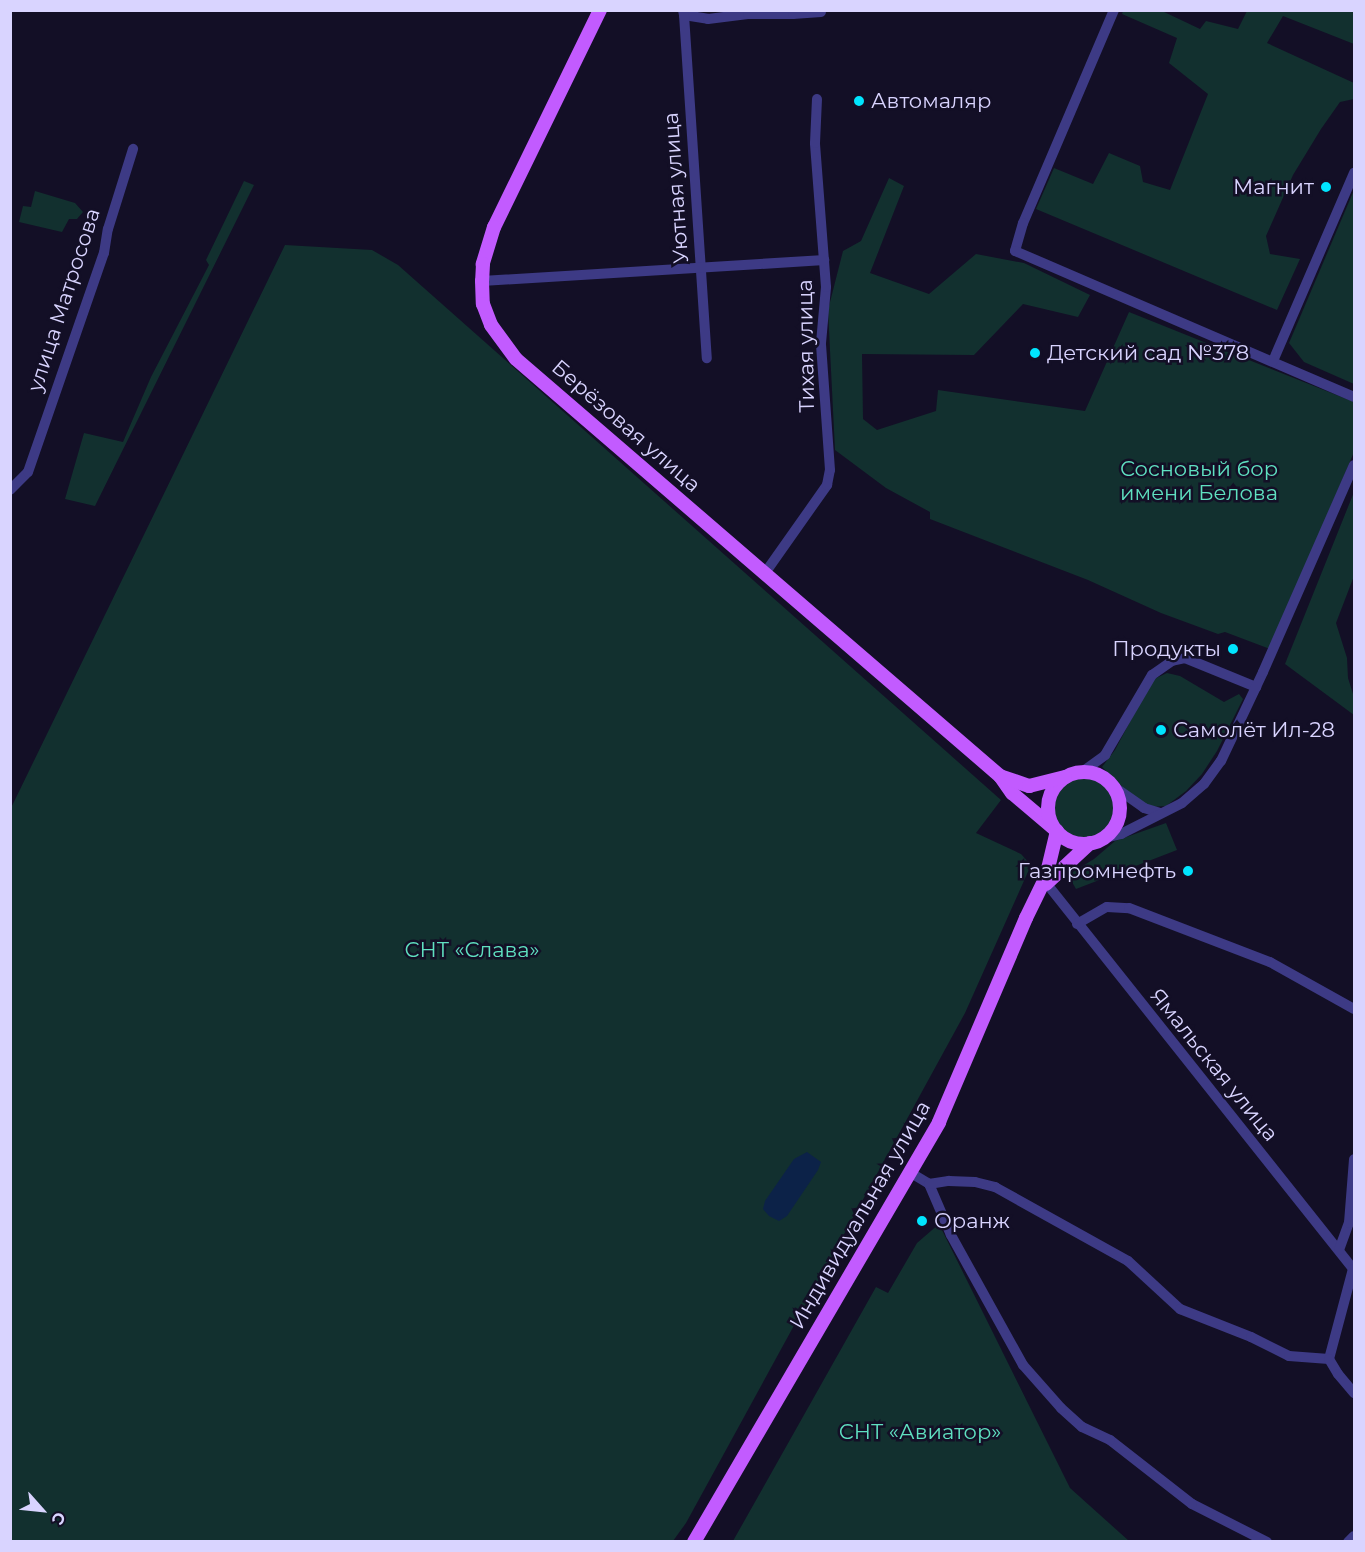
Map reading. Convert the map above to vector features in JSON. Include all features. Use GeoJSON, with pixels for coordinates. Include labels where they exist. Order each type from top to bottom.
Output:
{"type":"FeatureCollection","features":[{"type":"Feature","properties":{"kind":"main road","name":"Берёзовая улица"},"geometry":{"type":"LineString","coordinates":[[600,10],[494,227],[483,264],[482,281],[483,304],[491,325],[516,359],[1000,776],[1012,793],[1057,831]]}},
{"type":"Feature","properties":{"kind":"main road"},"geometry":{"type":"LineString","coordinates":[[1082,772],[1094,773],[1113,786],[1120,805],[1119,816],[1116,825],[1096,841],[1072,842],[1057,831],[1052,822],[1049,802],[1059,783],[1067,777],[1082,772]]}},
{"type":"Feature","properties":{"kind":"main road","name":"Берёзовая улица"},"geometry":{"type":"LineString","coordinates":[[1000,776],[1029,786],[1067,777]]}},
{"type":"Feature","properties":{"kind":"main road","name":"Индивидуальная улица"},"geometry":{"type":"LineString","coordinates":[[694,1542],[939,1122],[1046,877],[1057,831]]}},
{"type":"Feature","properties":{"kind":"main road","name":"Индивидуальная улица"},"geometry":{"type":"LineString","coordinates":[[1037,895],[1096,841]]}},
{"type":"Feature","properties":{"kind":"street"},"geometry":{"type":"LineString","coordinates":[[1114,10],[1023,223],[1015,251],[1354,397]]}},
{"type":"Feature","properties":{"kind":"street"},"geometry":{"type":"LineString","coordinates":[[684,13],[708,19],[748,14],[793,15],[821,12]]}},
{"type":"Feature","properties":{"kind":"street","name":"Уютная улица"},"geometry":{"type":"LineString","coordinates":[[684,13],[707,358]]}},
{"type":"Feature","properties":{"kind":"street","name":"Тихая улица"},"geometry":{"type":"LineString","coordinates":[[765,573],[826,485],[830,470],[821,344],[826,287],[815,143],[817,99]]}},
{"type":"Feature","properties":{"kind":"street","name":"улица Матросова"},"geometry":{"type":"LineString","coordinates":[[10,490],[28,472],[104,253],[108,229],[133,149]]}},
{"type":"Feature","properties":{"kind":"street"},"geometry":{"type":"LineString","coordinates":[[1273,361],[1354,173]]}},
{"type":"Feature","properties":{"kind":"street"},"geometry":{"type":"LineString","coordinates":[[482,281],[824,260]]}},
{"type":"Feature","properties":{"kind":"street"},"geometry":{"type":"LineString","coordinates":[[1096,841],[1130,830],[1182,803],[1204,784],[1221,761],[1265,668],[1354,465]]}},
{"type":"Feature","properties":{"kind":"street"},"geometry":{"type":"LineString","coordinates":[[1082,772],[1105,755],[1152,675],[1172,661],[1185,658],[1256,687]]}},
{"type":"Feature","properties":{"kind":"street"},"geometry":{"type":"LineString","coordinates":[[1113,786],[1144,808],[1160,813]]}},
{"type":"Feature","properties":{"kind":"street","name":"Ямальская улица"},"geometry":{"type":"LineString","coordinates":[[1047,884],[1354,1270],[1329,1359]]}},
{"type":"Feature","properties":{"kind":"street"},"geometry":{"type":"LineString","coordinates":[[1077,924],[1107,908],[1129,908],[1270,962],[1354,1009]]}},
{"type":"Feature","properties":{"kind":"street"},"geometry":{"type":"LineString","coordinates":[[1339,1250],[1349,1223],[1354,1159]]}},
{"type":"Feature","properties":{"kind":"street"},"geometry":{"type":"LineString","coordinates":[[911,1173],[929,1184],[951,1235],[1023,1365],[1061,1408],[1082,1427],[1110,1440],[1192,1504],[1267,1542]]}},
{"type":"Feature","properties":{"kind":"street"},"geometry":{"type":"LineString","coordinates":[[929,1184],[958,1181],[995,1187],[1128,1261],[1180,1309],[1251,1337],[1288,1356],[1329,1359],[1354,1393]]}},
{"type":"Feature","properties":{"kind":"street"},"geometry":{"type":"LineString","coordinates":[[1348,1542],[1354,1536]]}},
{"type":"Feature","properties":{"kind":"green space"},"geometry":{"type":"Polygon","coordinates":[[[1123,11],[1162,11],[1200,29],[1206,21],[1238,29],[1247,11],[1354,11],[1354,44],[1283,16],[1267,43],[1354,83],[1354,99],[1340,102],[1321,129],[1293,175],[1266,236],[1270,254],[1300,259],[1277,310],[1036,209],[1054,168],[1093,184],[1109,153],[1140,166],[1143,182],[1170,190],[1208,94],[1169,63],[1177,38],[1122,14],[1123,11]]]}},
{"type":"Feature","properties":{"kind":"green space","name":"Сосновый бор имени Белова"},"geometry":{"type":"Polygon","coordinates":[[[889,178],[904,186],[870,273],[929,294],[976,254],[1024,263],[1090,295],[1078,317],[1023,304],[974,355],[862,354],[863,419],[877,430],[936,411],[938,390],[1085,411],[1129,312],[1354,402],[1354,452],[1270,649],[1225,632],[1218,634],[1161,613],[1088,580],[930,519],[930,512],[886,488],[835,450],[828,310],[843,251],[861,241],[889,178]]]}},
{"type":"Feature","properties":{"kind":"green space"},"geometry":{"type":"Polygon","coordinates":[[[244,181],[254,185],[95,506],[65,499],[84,433],[123,442],[151,377],[209,265],[206,260],[244,181]]]}},
{"type":"Feature","properties":{"kind":"green space"},"geometry":{"type":"Polygon","coordinates":[[[1354,190],[1354,384],[1304,362],[1289,343],[1354,190]]]}},
{"type":"Feature","properties":{"kind":"green space"},"geometry":{"type":"Polygon","coordinates":[[[35,191],[75,203],[83,212],[77,219],[69,219],[62,232],[19,222],[23,206],[31,207],[35,191]]]}},
{"type":"Feature","properties":{"kind":"green space","name":"СНТ «Слава»"},"geometry":{"type":"Polygon","coordinates":[[[285,245],[372,250],[398,265],[1001,800],[976,833],[1021,854],[1031,865],[965,1013],[686,1523],[673,1541],[11,1541],[10,810],[285,245]]]}},
{"type":"Feature","properties":{"kind":"green space"},"geometry":{"type":"Polygon","coordinates":[[[1354,492],[1354,576],[1336,623],[1347,658],[1348,678],[1354,697],[1354,715],[1285,664],[1354,492]]]}},
{"type":"Feature","properties":{"kind":"green space"},"geometry":{"type":"Polygon","coordinates":[[[1167,673],[1180,676],[1224,702],[1239,694],[1243,699],[1217,751],[1202,774],[1186,791],[1166,806],[1151,807],[1134,798],[1102,767],[1115,750],[1152,680],[1167,673]]]}},
{"type":"Feature","properties":{"kind":"green space"},"geometry":{"type":"Polygon","coordinates":[[[1084,778],[1105,787],[1114,808],[1105,829],[1084,838],[1063,829],[1054,808],[1063,787],[1084,778]]]}},
{"type":"Feature","properties":{"kind":"green space"},"geometry":{"type":"Polygon","coordinates":[[[1166,823],[1177,850],[1076,889],[1068,875],[1094,859],[1115,841],[1166,823]]]}},
{"type":"Feature","properties":{"kind":"green space","name":"СНТ «Авиатор»"},"geometry":{"type":"Polygon","coordinates":[[[939,1224],[1070,1488],[1129,1541],[733,1541],[876,1287],[888,1293],[917,1243],[939,1224]]]}},
{"type":"Feature","properties":{"kind":"water"},"geometry":{"type":"Polygon","coordinates":[[[807,1152],[821,1162],[818,1170],[787,1216],[779,1221],[769,1216],[763,1209],[765,1201],[794,1159],[807,1152]]]}},
{"type":"Feature","properties":{"kind":"place","name":"Автомаляр"},"geometry":{"type":"Point","coordinates":[859,101]}},
{"type":"Feature","properties":{"kind":"place","name":"Магнит"},"geometry":{"type":"Point","coordinates":[1326,187]}},
{"type":"Feature","properties":{"kind":"place","name":"Детский сад №378"},"geometry":{"type":"Point","coordinates":[1035,353]}},
{"type":"Feature","properties":{"kind":"place","name":"Продукты"},"geometry":{"type":"Point","coordinates":[1233,649]}},
{"type":"Feature","properties":{"kind":"place","name":"Самолёт Ил-28"},"geometry":{"type":"Point","coordinates":[1161,730]}},
{"type":"Feature","properties":{"kind":"place","name":"Газпромнефть"},"geometry":{"type":"Point","coordinates":[1188,871]}},
{"type":"Feature","properties":{"kind":"place","name":"Оранж"},"geometry":{"type":"Point","coordinates":[922,1221]}}]}
